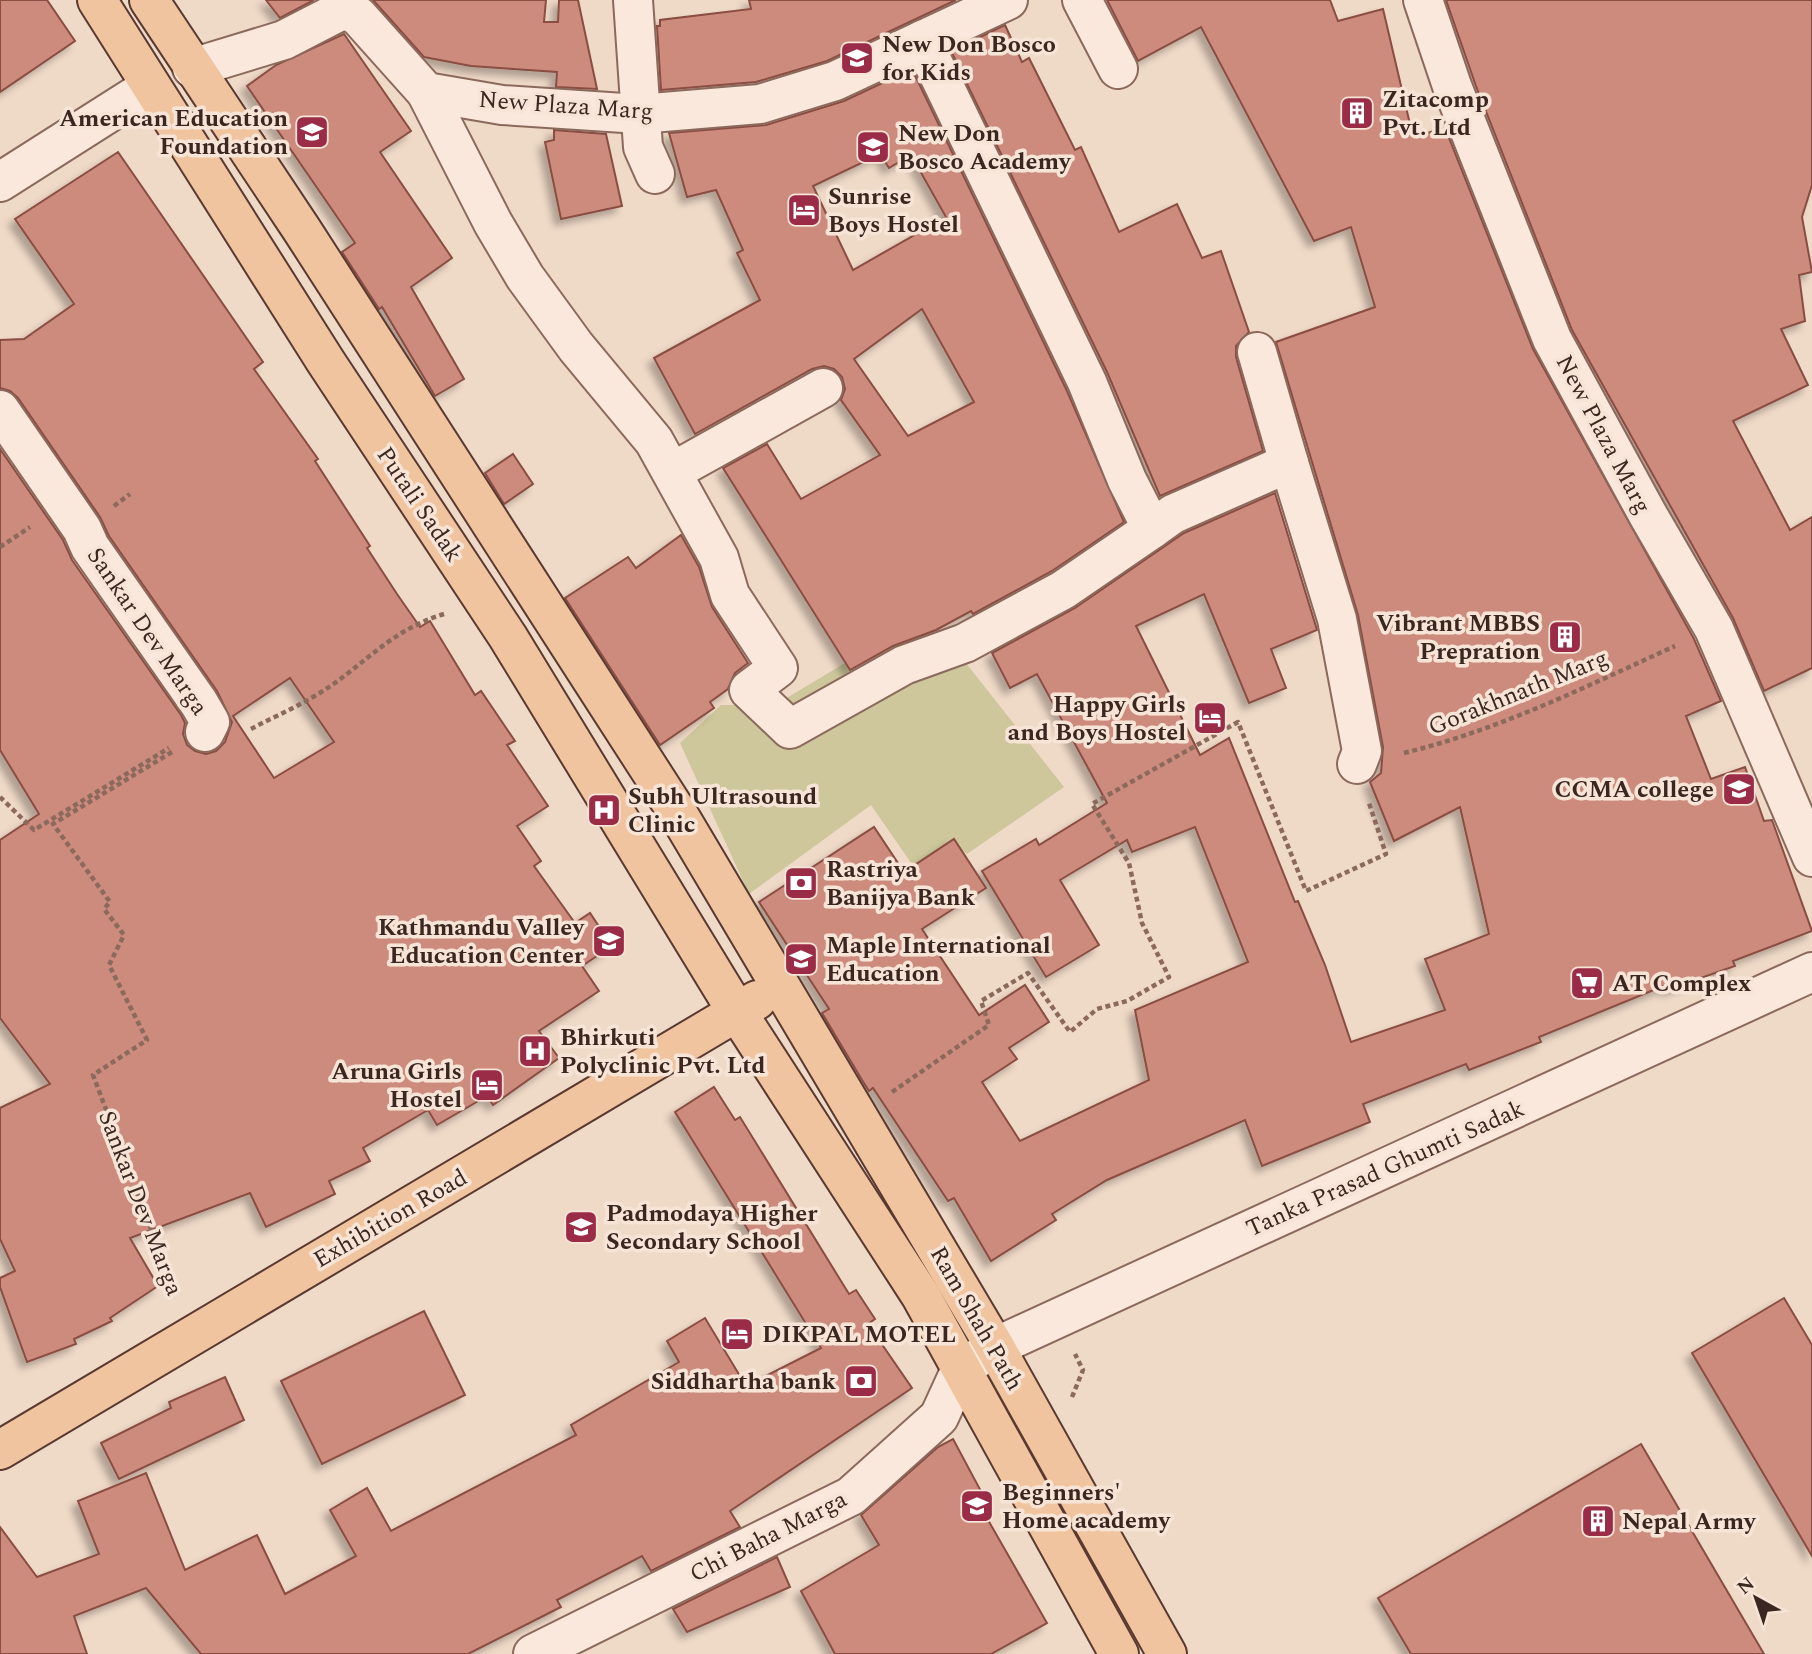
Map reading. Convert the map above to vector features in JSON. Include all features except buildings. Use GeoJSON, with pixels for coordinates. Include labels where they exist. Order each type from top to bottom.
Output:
{"type":"FeatureCollection","features":[{"type":"Feature","properties":{"kind":"main road","name":"Putali Sadak"},"geometry":{"type":"LineString","coordinates":[[97,0],[326,362],[485,602],[737,1013]]}},
{"type":"Feature","properties":{"kind":"main road","name":"Putali Sadak"},"geometry":{"type":"LineString","coordinates":[[149,0],[302,230],[677,812],[780,986]]}},
{"type":"Feature","properties":{"kind":"main road","name":"Exhibition Road"},"geometry":{"type":"LineString","coordinates":[[0,1450],[780,986]]}},
{"type":"Feature","properties":{"kind":"main road","name":"Ram Shah Path"},"geometry":{"type":"LineString","coordinates":[[780,986],[995,1347],[1167,1654]]}},
{"type":"Feature","properties":{"kind":"main road","name":"Ram Shah Path"},"geometry":{"type":"LineString","coordinates":[[737,1013],[921,1296],[1119,1654]]}},
{"type":"Feature","properties":{"kind":"street"},"geometry":{"type":"LineString","coordinates":[[633,0],[639,114],[643,147],[654,174]]}},
{"type":"Feature","properties":{"kind":"street","name":"New Plaza Marg"},"geometry":{"type":"LineString","coordinates":[[426,92],[502,105],[639,114],[760,104],[835,81],[1008,0]]}},
{"type":"Feature","properties":{"kind":"street"},"geometry":{"type":"LineString","coordinates":[[1082,0],[1118,69]]}},
{"type":"Feature","properties":{"kind":"street","name":"New Plaza Marg"},"geometry":{"type":"LineString","coordinates":[[1423,0],[1452,86],[1552,339],[1714,629],[1812,857]]}},
{"type":"Feature","properties":{"kind":"street"},"geometry":{"type":"LineString","coordinates":[[192,68],[284,40],[344,9],[358,16],[426,92],[493,223],[525,277],[576,347],[649,435],[672,472],[719,558],[730,595],[778,668],[749,690],[790,729],[904,665],[965,643],[1063,590],[1173,514],[1289,463]]}},
{"type":"Feature","properties":{"kind":"street"},"geometry":{"type":"LineString","coordinates":[[922,40],[1087,382],[1127,480],[1152,529]]}},
{"type":"Feature","properties":{"kind":"street"},"geometry":{"type":"LineString","coordinates":[[0,182],[151,86]]}},
{"type":"Feature","properties":{"kind":"street"},"geometry":{"type":"LineString","coordinates":[[1257,352],[1337,619],[1362,751],[1356,764]]}},
{"type":"Feature","properties":{"kind":"street"},"geometry":{"type":"LineString","coordinates":[[672,472],[823,388]]}},
{"type":"Feature","properties":{"kind":"street","name":"Sankar Dev Marga"},"geometry":{"type":"LineString","coordinates":[[0,410],[199,703],[210,722],[190,738]]}},
{"type":"Feature","properties":{"kind":"street","name":"Tanka Prasad Ghumti Sadak"},"geometry":{"type":"LineString","coordinates":[[961,1369],[995,1347],[1056,1318],[1812,972]]}},
{"type":"Feature","properties":{"kind":"street"},"geometry":{"type":"LineString","coordinates":[[780,986],[790,981],[871,1106]]}},
{"type":"Feature","properties":{"kind":"street","name":"Chi Baha Marga"},"geometry":{"type":"LineString","coordinates":[[533,1654],[850,1496],[939,1417],[961,1369]]}},
{"type":"Feature","properties":{"kind":"path"},"geometry":{"type":"LineString","coordinates":[[246,731],[313,697],[360,664],[394,635],[422,621],[485,602]]}},
{"type":"Feature","properties":{"kind":"path","name":"Gorakhnath Marg"},"geometry":{"type":"LineString","coordinates":[[1356,764],[1449,742],[1540,707],[1714,629]]}},
{"type":"Feature","properties":{"kind":"path"},"geometry":{"type":"LineString","coordinates":[[871,1106],[989,1025],[981,1001],[1028,973],[1070,1032],[1097,1009],[1127,1001],[1169,977],[1142,923],[1129,863],[1092,804],[1238,722],[1306,891],[1386,854],[1356,764]]}},
{"type":"Feature","properties":{"kind":"path"},"geometry":{"type":"LineString","coordinates":[[0,797],[34,830],[190,738]]}},
{"type":"Feature","properties":{"kind":"path","name":"Sankar Dev Marga"},"geometry":{"type":"LineString","coordinates":[[190,738],[53,824],[97,881],[110,902],[104,909],[124,935],[109,965],[147,1040],[93,1075],[191,1335]]}},
{"type":"Feature","properties":{"kind":"path"},"geometry":{"type":"LineString","coordinates":[[1034,1417],[1070,1401],[1083,1370],[1056,1318]]}},
{"type":"Feature","properties":{"kind":"shaded area"},"geometry":{"type":"Polygon","coordinates":[[[935,624],[1064,787],[967,854],[950,842],[916,870],[871,805],[749,894],[680,743],[721,705],[761,705],[785,699],[870,648],[935,624]]]}},
{"type":"Feature","properties":{"kind":"place","name":"New Don Bosco for Kids"},"geometry":{"type":"Point","coordinates":[857,58]}},
{"type":"Feature","properties":{"kind":"place","name":"Zitacomp Pvt. Ltd"},"geometry":{"type":"Point","coordinates":[1357,113]}},
{"type":"Feature","properties":{"kind":"place","name":"American Education Foundation"},"geometry":{"type":"Point","coordinates":[312,132]}},
{"type":"Feature","properties":{"kind":"place","name":"New Don Bosco Academy"},"geometry":{"type":"Point","coordinates":[873,147]}},
{"type":"Feature","properties":{"kind":"place","name":"Sunrise Boys Hostel"},"geometry":{"type":"Point","coordinates":[804,210]}},
{"type":"Feature","properties":{"kind":"place","name":"Vibrant MBBS Prepration"},"geometry":{"type":"Point","coordinates":[1565,637]}},
{"type":"Feature","properties":{"kind":"place","name":"Happy Girls and Boys Hostel"},"geometry":{"type":"Point","coordinates":[1210,718]}},
{"type":"Feature","properties":{"kind":"place","name":"CCMA college"},"geometry":{"type":"Point","coordinates":[1739,789]}},
{"type":"Feature","properties":{"kind":"place","name":"Subh Ultrasound Clinic"},"geometry":{"type":"Point","coordinates":[604,810]}},
{"type":"Feature","properties":{"kind":"place","name":"Rastriya Banijya Bank"},"geometry":{"type":"Point","coordinates":[801,883]}},
{"type":"Feature","properties":{"kind":"place","name":"Kathmandu Valley Education Center"},"geometry":{"type":"Point","coordinates":[609,941]}},
{"type":"Feature","properties":{"kind":"place","name":"Maple International Education"},"geometry":{"type":"Point","coordinates":[801,959]}},
{"type":"Feature","properties":{"kind":"place","name":"AT Complex"},"geometry":{"type":"Point","coordinates":[1587,983]}},
{"type":"Feature","properties":{"kind":"place","name":"Bhirkuti Polyclinic Pvt. Ltd"},"geometry":{"type":"Point","coordinates":[535,1051]}},
{"type":"Feature","properties":{"kind":"place","name":"Aruna Girls Hostel"},"geometry":{"type":"Point","coordinates":[487,1085]}},
{"type":"Feature","properties":{"kind":"place","name":"Padmodaya Higher Secondary School"},"geometry":{"type":"Point","coordinates":[581,1227]}},
{"type":"Feature","properties":{"kind":"place","name":"DIKPAL MOTEL"},"geometry":{"type":"Point","coordinates":[737,1334]}},
{"type":"Feature","properties":{"kind":"place","name":"Siddhartha bank"},"geometry":{"type":"Point","coordinates":[861,1381]}},
{"type":"Feature","properties":{"kind":"place","name":"Beginners' Home academy"},"geometry":{"type":"Point","coordinates":[977,1506]}},
{"type":"Feature","properties":{"kind":"place","name":"Nepal Army"},"geometry":{"type":"Point","coordinates":[1598,1521]}}]}
